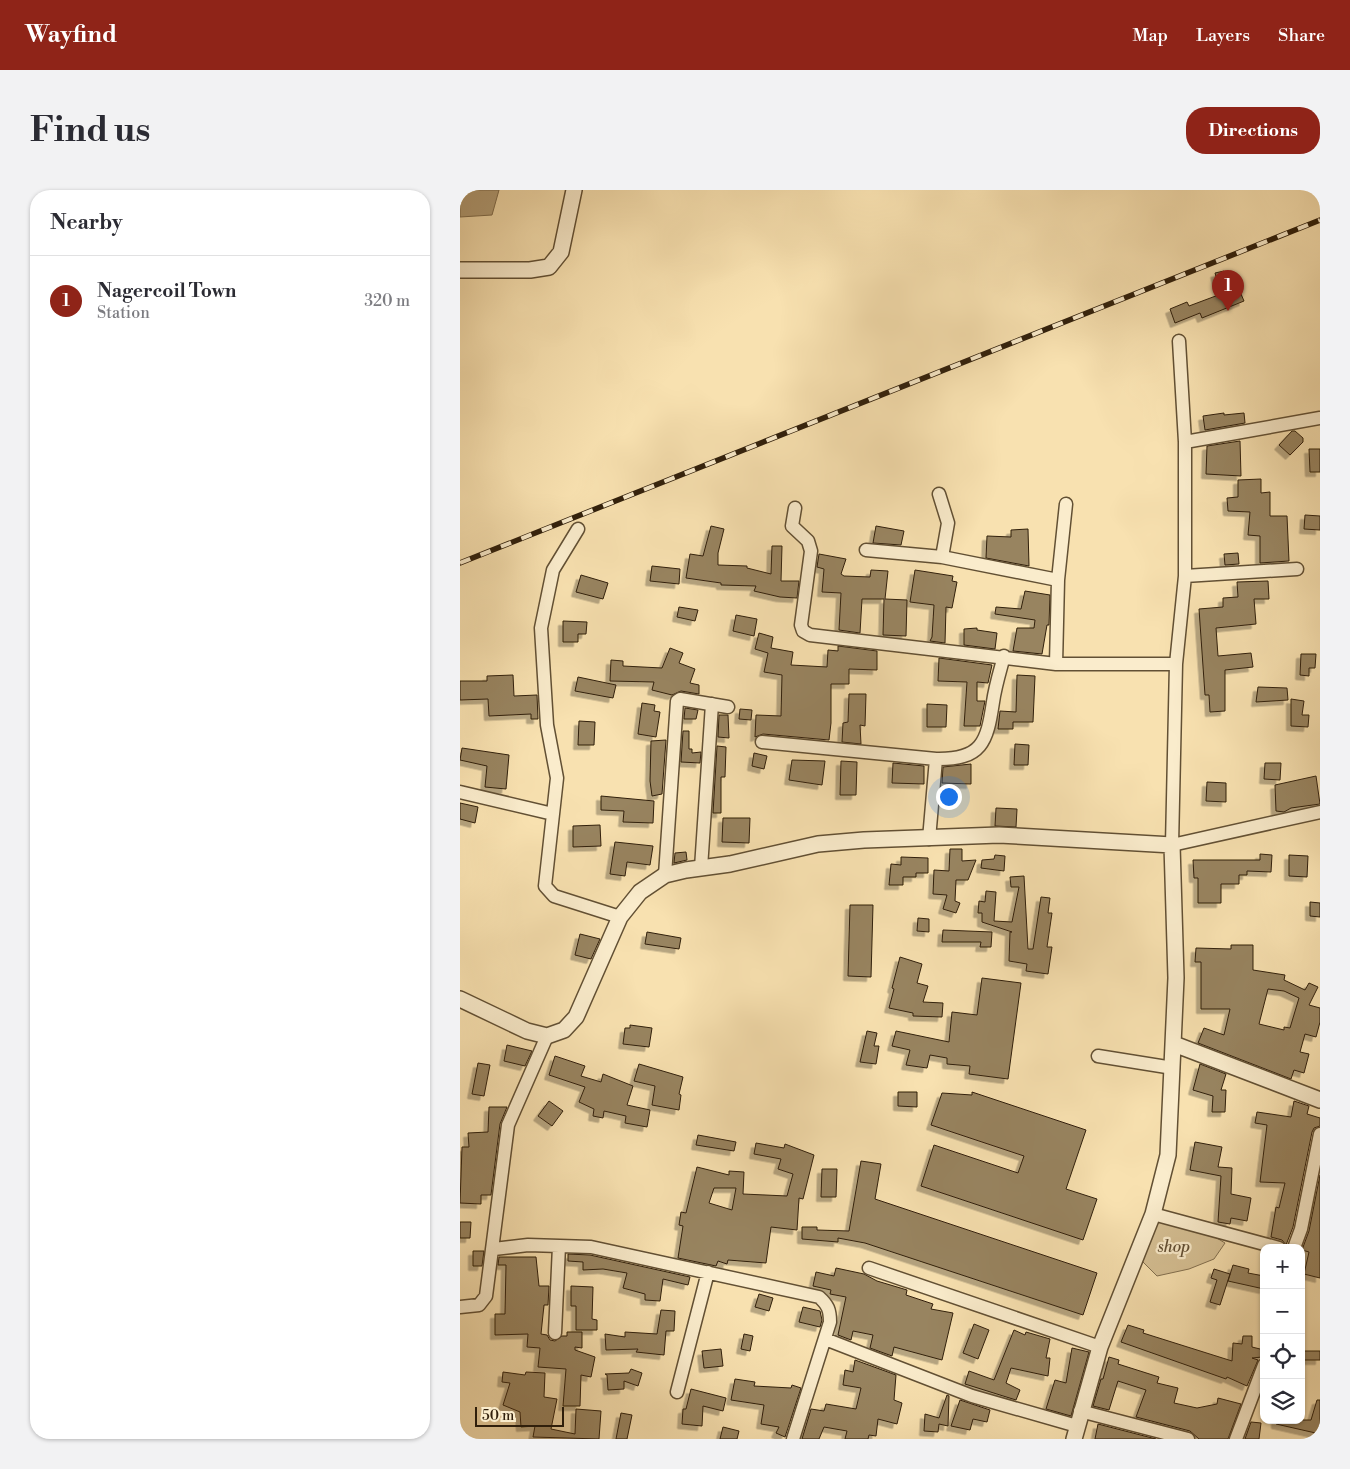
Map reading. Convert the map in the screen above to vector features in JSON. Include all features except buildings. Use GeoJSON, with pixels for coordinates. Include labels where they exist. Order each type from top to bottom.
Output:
{"type":"FeatureCollection","features":[{"type":"Feature","properties":{"kind":"street"},"geometry":{"type":"LineString","coordinates":[[460,270],[530,270],[549,267],[561,252],[574,190]]}},
{"type":"Feature","properties":{"kind":"street"},"geometry":{"type":"LineString","coordinates":[[1077,1426],[1100,1347],[1153,1214],[1168,1155],[1176,978],[1172,845],[1176,664],[1185,576],[1185,442],[1179,341]]}},
{"type":"Feature","properties":{"kind":"street"},"geometry":{"type":"LineString","coordinates":[[1185,442],[1320,418]]}},
{"type":"Feature","properties":{"kind":"street"},"geometry":{"type":"LineString","coordinates":[[939,494],[948,519],[942,558]]}},
{"type":"Feature","properties":{"kind":"street"},"geometry":{"type":"LineString","coordinates":[[1056,664],[1058,580],[1066,504]]}},
{"type":"Feature","properties":{"kind":"street"},"geometry":{"type":"LineString","coordinates":[[795,508],[792,526],[808,542],[811,551],[801,625],[806,633],[1004,656],[1056,664],[1176,664]]}},
{"type":"Feature","properties":{"kind":"street"},"geometry":{"type":"LineString","coordinates":[[578,529],[553,570],[541,628],[547,725],[558,778],[545,882],[547,890],[554,896],[620,917]]}},
{"type":"Feature","properties":{"kind":"street"},"geometry":{"type":"LineString","coordinates":[[866,550],[942,558],[1058,580]]}},
{"type":"Feature","properties":{"kind":"street"},"geometry":{"type":"LineString","coordinates":[[1185,576],[1297,569]]}},
{"type":"Feature","properties":{"kind":"street"},"geometry":{"type":"LineString","coordinates":[[762,742],[936,759],[960,758],[979,747],[984,741],[990,724],[993,701],[1004,656]]}},
{"type":"Feature","properties":{"kind":"street"},"geometry":{"type":"LineString","coordinates":[[665,874],[677,701],[728,707]]}},
{"type":"Feature","properties":{"kind":"street"},"geometry":{"type":"LineString","coordinates":[[701,868],[712,704]]}},
{"type":"Feature","properties":{"kind":"street"},"geometry":{"type":"LineString","coordinates":[[929,839],[936,759]]}},
{"type":"Feature","properties":{"kind":"street"},"geometry":{"type":"LineString","coordinates":[[460,792],[553,814]]}},
{"type":"Feature","properties":{"kind":"street"},"geometry":{"type":"LineString","coordinates":[[460,999],[527,1031],[547,1036],[564,1030],[576,1017],[620,917],[640,892],[665,874],[818,844],[864,840],[999,835],[1172,845],[1320,812]]}},
{"type":"Feature","properties":{"kind":"street"},"geometry":{"type":"LineString","coordinates":[[460,1307],[479,1305],[483,1303],[486,1296],[494,1249],[508,1125],[547,1036]]}},
{"type":"Feature","properties":{"kind":"street"},"geometry":{"type":"LineString","coordinates":[[1174,1044],[1320,1100]]}},
{"type":"Feature","properties":{"kind":"street"},"geometry":{"type":"LineString","coordinates":[[1098,1056],[1173,1068]]}},
{"type":"Feature","properties":{"kind":"street"},"geometry":{"type":"LineString","coordinates":[[1295,1244],[1301,1229],[1320,1134]]}},
{"type":"Feature","properties":{"kind":"street"},"geometry":{"type":"LineString","coordinates":[[1153,1214],[1264,1244]]}},
{"type":"Feature","properties":{"kind":"street"},"geometry":{"type":"LineString","coordinates":[[494,1249],[528,1245],[591,1246],[819,1297],[827,1304],[830,1311],[830,1322],[793,1439]]}},
{"type":"Feature","properties":{"kind":"street"},"geometry":{"type":"LineString","coordinates":[[554,1333],[559,1246]]}},
{"type":"Feature","properties":{"kind":"street"},"geometry":{"type":"LineString","coordinates":[[869,1268],[1100,1347]]}},
{"type":"Feature","properties":{"kind":"street"},"geometry":{"type":"LineString","coordinates":[[677,1392],[708,1272]]}},
{"type":"Feature","properties":{"kind":"street"},"geometry":{"type":"LineString","coordinates":[[825,1339],[972,1396],[1077,1426],[1188,1439]]}},
{"type":"Feature","properties":{"kind":"street"},"geometry":{"type":"LineString","coordinates":[[1236,1439],[1260,1376]]}},
{"type":"Feature","properties":{"kind":"green space","name":"shop"},"geometry":{"type":"Polygon","coordinates":[[[1160,1215],[1197,1226],[1225,1243],[1214,1259],[1189,1269],[1157,1276],[1141,1260],[1160,1215]]]}},
{"type":"Feature","properties":{"kind":"shaded area"},"geometry":{"type":"Polygon","coordinates":[[[460,190],[499,190],[492,215],[460,217],[460,190]]]}},
{"type":"Feature","properties":{"kind":"railway"},"geometry":{"type":"LineString","coordinates":[[460,563],[1320,220]]}},
{"type":"Feature","properties":{"kind":"place","name":"Nagercoil Town"},"geometry":{"type":"Point","coordinates":[1228,311]}}]}
